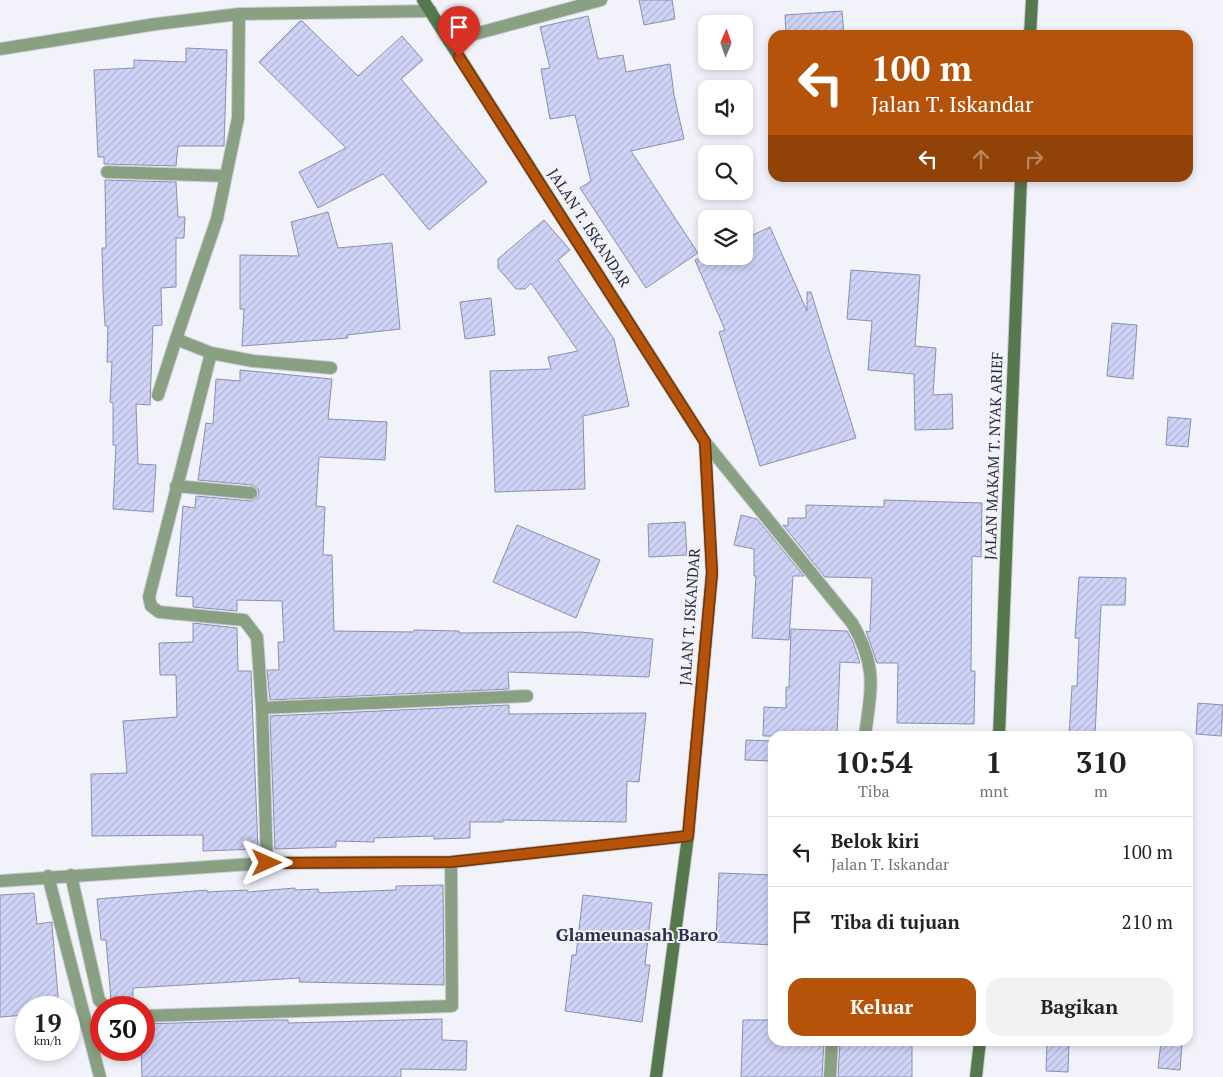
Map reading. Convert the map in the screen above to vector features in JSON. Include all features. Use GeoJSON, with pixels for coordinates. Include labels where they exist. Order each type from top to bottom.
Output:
{"type":"FeatureCollection","features":[{"type":"Feature","properties":{"kind":"street","name":"JALAN T. ISKANDAR"},"geometry":{"type":"LineString","coordinates":[[423,0],[705,442],[712,573],[688,836],[656,1077]]}},
{"type":"Feature","properties":{"kind":"street"},"geometry":{"type":"LineString","coordinates":[[449,41],[601,0]]}},
{"type":"Feature","properties":{"kind":"street"},"geometry":{"type":"LineString","coordinates":[[1030,30],[1032,0]]}},
{"type":"Feature","properties":{"kind":"street"},"geometry":{"type":"LineString","coordinates":[[0,49],[156,24],[239,14],[431,11]]}},
{"type":"Feature","properties":{"kind":"street"},"geometry":{"type":"LineString","coordinates":[[158,395],[217,218],[226,176],[238,118],[239,14]]}},
{"type":"Feature","properties":{"kind":"street"},"geometry":{"type":"LineString","coordinates":[[107,172],[226,176]]}},
{"type":"Feature","properties":{"kind":"street","name":"JALAN MAKAM T. NYAK ARIEF"},"geometry":{"type":"LineString","coordinates":[[999,731],[1022,182]]}},
{"type":"Feature","properties":{"kind":"street"},"geometry":{"type":"LineString","coordinates":[[176,339],[212,353],[253,361],[331,368]]}},
{"type":"Feature","properties":{"kind":"street"},"geometry":{"type":"LineString","coordinates":[[212,353],[149,588],[151,606],[159,612],[244,620],[257,636],[262,708],[267,863]]}},
{"type":"Feature","properties":{"kind":"street"},"geometry":{"type":"LineString","coordinates":[[705,442],[852,623],[864,644],[870,666],[870,689],[866,731]]}},
{"type":"Feature","properties":{"kind":"street"},"geometry":{"type":"LineString","coordinates":[[176,486],[252,492]]}},
{"type":"Feature","properties":{"kind":"street"},"geometry":{"type":"LineString","coordinates":[[262,708],[527,696]]}},
{"type":"Feature","properties":{"kind":"street"},"geometry":{"type":"LineString","coordinates":[[0,881],[48,876],[267,863],[451,862],[688,836]]}},
{"type":"Feature","properties":{"kind":"street"},"geometry":{"type":"LineString","coordinates":[[155,1016],[452,1006],[451,862]]}},
{"type":"Feature","properties":{"kind":"street"},"geometry":{"type":"LineString","coordinates":[[71,875],[98,996]]}},
{"type":"Feature","properties":{"kind":"street"},"geometry":{"type":"LineString","coordinates":[[48,876],[100,1077]]}},
{"type":"Feature","properties":{"kind":"street"},"geometry":{"type":"LineString","coordinates":[[830,1077],[832,1046]]}},
{"type":"Feature","properties":{"kind":"street"},"geometry":{"type":"LineString","coordinates":[[976,1077],[979,1046]]}},
{"type":"Feature","properties":{"kind":"building"},"geometry":{"type":"Polygon","coordinates":[[[639,0],[672,0],[675,19],[644,25],[639,0]]]}},
{"type":"Feature","properties":{"kind":"building"},"geometry":{"type":"Polygon","coordinates":[[[842,11],[844,30],[786,30],[785,15],[842,11]]]}},
{"type":"Feature","properties":{"kind":"building"},"geometry":{"type":"Polygon","coordinates":[[[588,16],[598,59],[623,55],[626,72],[670,64],[674,95],[684,139],[631,151],[698,253],[646,288],[580,188],[591,181],[575,115],[550,119],[541,69],[550,68],[540,27],[588,16]]]}},
{"type":"Feature","properties":{"kind":"building"},"geometry":{"type":"Polygon","coordinates":[[[300,21],[358,76],[402,36],[423,60],[401,79],[487,182],[429,230],[383,174],[318,208],[299,172],[346,148],[259,62],[300,21]]]}},
{"type":"Feature","properties":{"kind":"building"},"geometry":{"type":"Polygon","coordinates":[[[186,48],[227,50],[224,146],[178,146],[176,166],[104,164],[104,157],[98,157],[94,70],[134,68],[134,60],[186,62],[186,48]]]}},
{"type":"Feature","properties":{"kind":"building"},"geometry":{"type":"Polygon","coordinates":[[[105,180],[176,182],[178,217],[185,217],[184,238],[176,238],[176,287],[161,288],[162,325],[153,326],[150,405],[136,404],[138,464],[156,465],[153,512],[113,509],[116,445],[113,445],[113,403],[110,402],[112,362],[107,362],[108,326],[105,326],[102,248],[106,248],[105,180]]]}},
{"type":"Feature","properties":{"kind":"building"},"geometry":{"type":"Polygon","coordinates":[[[328,212],[338,248],[392,243],[400,329],[347,335],[348,338],[242,346],[244,309],[240,309],[240,255],[299,256],[291,222],[328,212]]]}},
{"type":"Feature","properties":{"kind":"building"},"geometry":{"type":"Polygon","coordinates":[[[544,220],[570,250],[558,260],[614,339],[629,406],[583,416],[585,489],[495,492],[490,371],[551,369],[548,357],[578,351],[531,283],[525,289],[516,289],[498,268],[498,259],[544,220]]]}},
{"type":"Feature","properties":{"kind":"building"},"geometry":{"type":"Polygon","coordinates":[[[770,227],[807,311],[807,292],[811,292],[856,438],[760,466],[719,332],[725,330],[695,260],[698,259],[698,265],[753,265],[753,235],[770,227]]]}},
{"type":"Feature","properties":{"kind":"building"},"geometry":{"type":"Polygon","coordinates":[[[851,270],[920,275],[915,346],[936,348],[933,395],[952,394],[953,429],[915,430],[914,374],[868,370],[872,321],[847,319],[851,270]]]}},
{"type":"Feature","properties":{"kind":"building"},"geometry":{"type":"Polygon","coordinates":[[[491,298],[495,335],[465,339],[460,302],[491,298]]]}},
{"type":"Feature","properties":{"kind":"building"},"geometry":{"type":"Polygon","coordinates":[[[1112,323],[1137,325],[1133,379],[1107,376],[1112,323]]]}},
{"type":"Feature","properties":{"kind":"building"},"geometry":{"type":"Polygon","coordinates":[[[240,370],[332,379],[328,419],[387,422],[385,460],[319,457],[316,506],[325,507],[323,555],[332,555],[334,631],[581,632],[653,639],[649,677],[508,672],[509,689],[270,700],[267,670],[279,670],[278,642],[284,642],[282,601],[237,600],[237,611],[193,607],[193,597],[176,596],[183,506],[195,508],[196,496],[251,501],[257,498],[259,494],[258,489],[252,485],[198,480],[206,423],[213,424],[216,379],[240,381],[240,370]]]}},
{"type":"Feature","properties":{"kind":"building"},"geometry":{"type":"Polygon","coordinates":[[[1168,417],[1191,419],[1188,447],[1166,445],[1168,417]]]}},
{"type":"Feature","properties":{"kind":"building"},"geometry":{"type":"Polygon","coordinates":[[[884,500],[982,503],[981,557],[972,556],[971,671],[975,671],[974,724],[897,723],[898,663],[877,663],[866,631],[870,632],[872,578],[825,577],[783,525],[788,526],[788,518],[806,518],[806,505],[884,507],[884,500]]]}},
{"type":"Feature","properties":{"kind":"building"},"geometry":{"type":"Polygon","coordinates":[[[741,515],[757,519],[804,576],[793,576],[789,640],[752,638],[756,576],[754,576],[754,549],[734,545],[741,515]]]}},
{"type":"Feature","properties":{"kind":"building"},"geometry":{"type":"Polygon","coordinates":[[[685,522],[687,555],[649,557],[648,524],[685,522]]]}},
{"type":"Feature","properties":{"kind":"building"},"geometry":{"type":"Polygon","coordinates":[[[517,525],[600,560],[576,618],[493,582],[517,525]]]}},
{"type":"Feature","properties":{"kind":"building"},"geometry":{"type":"Polygon","coordinates":[[[1079,577],[1126,578],[1125,605],[1101,605],[1095,731],[1069,731],[1072,686],[1077,686],[1079,638],[1075,638],[1079,577]]]}},
{"type":"Feature","properties":{"kind":"building"},"geometry":{"type":"Polygon","coordinates":[[[193,623],[237,628],[238,671],[251,671],[258,849],[203,851],[203,835],[92,836],[91,774],[127,773],[123,721],[177,717],[176,675],[160,675],[159,643],[193,642],[193,623]]]}},
{"type":"Feature","properties":{"kind":"building"},"geometry":{"type":"Polygon","coordinates":[[[791,629],[847,631],[860,663],[840,662],[837,731],[768,731],[768,736],[763,736],[764,707],[786,708],[786,687],[789,687],[791,629]]]}},
{"type":"Feature","properties":{"kind":"building"},"geometry":{"type":"Polygon","coordinates":[[[1198,703],[1223,705],[1221,736],[1196,734],[1198,703]]]}},
{"type":"Feature","properties":{"kind":"building"},"geometry":{"type":"Polygon","coordinates":[[[509,705],[509,714],[646,713],[639,782],[627,781],[626,822],[503,820],[503,822],[470,822],[470,838],[434,839],[434,836],[374,838],[374,842],[336,841],[336,847],[275,849],[270,716],[509,705]]]}},
{"type":"Feature","properties":{"kind":"building"},"geometry":{"type":"Polygon","coordinates":[[[746,740],[768,741],[768,761],[745,760],[746,740]]]}},
{"type":"Feature","properties":{"kind":"building"},"geometry":{"type":"Polygon","coordinates":[[[719,873],[768,875],[768,945],[716,942],[719,873]]]}},
{"type":"Feature","properties":{"kind":"building"},"geometry":{"type":"Polygon","coordinates":[[[443,885],[444,985],[299,982],[300,978],[133,988],[133,996],[111,996],[106,940],[101,940],[97,899],[207,890],[207,892],[247,890],[248,892],[295,888],[295,890],[318,889],[319,893],[396,890],[396,886],[443,885]]]}},
{"type":"Feature","properties":{"kind":"building"},"geometry":{"type":"Polygon","coordinates":[[[34,893],[37,924],[52,922],[58,996],[15,996],[15,1016],[0,1017],[0,895],[34,893]]]}},
{"type":"Feature","properties":{"kind":"building"},"geometry":{"type":"Polygon","coordinates":[[[583,895],[652,903],[645,965],[650,965],[642,1022],[565,1011],[572,955],[576,955],[583,895]]]}},
{"type":"Feature","properties":{"kind":"building"},"geometry":{"type":"Polygon","coordinates":[[[442,1019],[442,1040],[467,1041],[466,1070],[401,1069],[401,1077],[142,1077],[141,1061],[155,1061],[155,1024],[274,1020],[288,1020],[288,1023],[442,1019]]]}},
{"type":"Feature","properties":{"kind":"building"},"geometry":{"type":"Polygon","coordinates":[[[743,1020],[768,1020],[768,1046],[824,1046],[822,1077],[741,1077],[743,1020]]]}},
{"type":"Feature","properties":{"kind":"building"},"geometry":{"type":"Polygon","coordinates":[[[840,1046],[912,1046],[912,1077],[838,1077],[840,1046]]]}},
{"type":"Feature","properties":{"kind":"building"},"geometry":{"type":"Polygon","coordinates":[[[1047,1046],[1069,1046],[1068,1072],[1046,1071],[1047,1046]]]}},
{"type":"Feature","properties":{"kind":"building"},"geometry":{"type":"Polygon","coordinates":[[[1161,1046],[1182,1046],[1180,1070],[1158,1068],[1161,1046]]]}},
{"type":"Feature","properties":{"kind":"district","name":"Glameunasah Baro"},"geometry":{"type":"Point","coordinates":[637,935]}},
{"type":"Feature","properties":{"kind":"route"},"geometry":{"type":"LineString","coordinates":[[267,863],[451,862],[688,836],[712,573],[705,442],[670,384],[459,57]]}}]}
